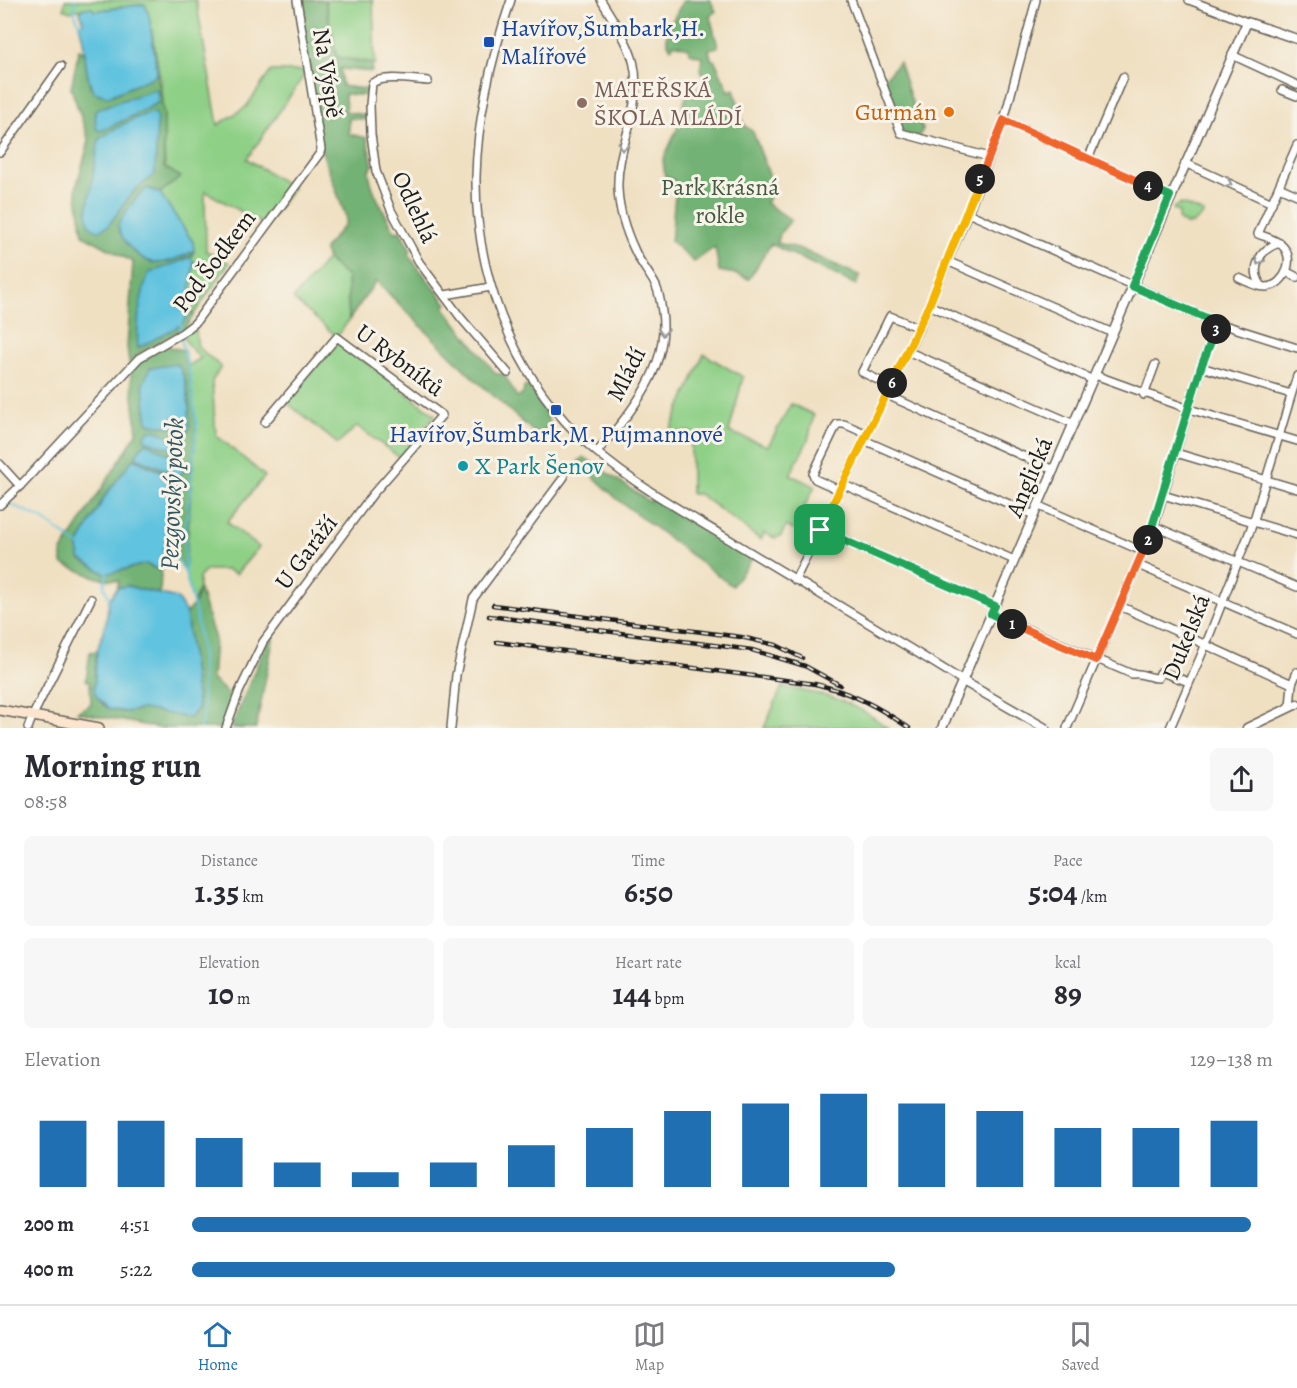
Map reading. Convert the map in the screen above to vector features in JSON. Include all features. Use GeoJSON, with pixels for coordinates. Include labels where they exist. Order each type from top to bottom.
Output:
{"type":"FeatureCollection","features":[{"type":"Feature","properties":{"kind":"main road"},"geometry":{"type":"LineString","coordinates":[[0,710],[99,728]]}},
{"type":"Feature","properties":{"kind":"street","name":"Na Výspě"},"geometry":{"type":"LineString","coordinates":[[297,0],[320,153]]}},
{"type":"Feature","properties":{"kind":"street"},"geometry":{"type":"LineString","coordinates":[[511,0],[495,56],[482,115],[476,168],[476,204],[491,286],[505,326],[522,361],[563,419],[597,452],[643,487],[963,681],[1045,728]]}},
{"type":"Feature","properties":{"kind":"street","name":"Mládí"},"geometry":{"type":"LineString","coordinates":[[597,452],[635,405],[653,375],[660,357],[664,324],[657,287],[635,252],[619,202],[619,161],[637,89],[632,57],[626,42],[601,0]]}},
{"type":"Feature","properties":{"kind":"street"},"geometry":{"type":"LineString","coordinates":[[851,0],[901,133],[989,157]]}},
{"type":"Feature","properties":{"kind":"street"},"geometry":{"type":"LineString","coordinates":[[795,580],[919,328],[968,213],[1004,120],[1036,0]]}},
{"type":"Feature","properties":{"kind":"street"},"geometry":{"type":"LineString","coordinates":[[1190,0],[1297,39]]}},
{"type":"Feature","properties":{"kind":"street"},"geometry":{"type":"LineString","coordinates":[[1004,120],[1170,196],[1247,22]]}},
{"type":"Feature","properties":{"kind":"street"},"geometry":{"type":"LineString","coordinates":[[1232,55],[1297,84]]}},
{"type":"Feature","properties":{"kind":"street"},"geometry":{"type":"LineString","coordinates":[[0,152],[61,66]]}},
{"type":"Feature","properties":{"kind":"street"},"geometry":{"type":"LineString","coordinates":[[1088,159],[1123,76]]}},
{"type":"Feature","properties":{"kind":"street","name":"Odlehlá"},"geometry":{"type":"LineString","coordinates":[[428,81],[384,80],[372,83],[371,134],[376,171],[391,210],[419,262],[461,318],[508,373]]}},
{"type":"Feature","properties":{"kind":"street"},"geometry":{"type":"LineString","coordinates":[[1282,90],[1297,96]]}},
{"type":"Feature","properties":{"kind":"street"},"geometry":{"type":"LineString","coordinates":[[1239,278],[1263,287],[1270,287],[1279,282],[1287,272],[1289,260],[1286,250],[1280,243],[1258,234],[1297,146]]}},
{"type":"Feature","properties":{"kind":"street","name":"Pod Šodkem"},"geometry":{"type":"LineString","coordinates":[[0,505],[139,358],[183,333],[195,323],[320,153]]}},
{"type":"Feature","properties":{"kind":"street"},"geometry":{"type":"LineString","coordinates":[[1185,163],[1272,203]]}},
{"type":"Feature","properties":{"kind":"street"},"geometry":{"type":"LineString","coordinates":[[1279,187],[1297,195]]}},
{"type":"Feature","properties":{"kind":"street","name":"Anglická"},"geometry":{"type":"LineString","coordinates":[[942,728],[1170,196]]}},
{"type":"Feature","properties":{"kind":"street"},"geometry":{"type":"LineString","coordinates":[[968,213],[1218,323],[1297,348]]}},
{"type":"Feature","properties":{"kind":"street"},"geometry":{"type":"LineString","coordinates":[[1263,287],[1255,270],[1259,259],[1271,245],[1280,243]]}},
{"type":"Feature","properties":{"kind":"street"},"geometry":{"type":"LineString","coordinates":[[947,261],[1113,333]]}},
{"type":"Feature","properties":{"kind":"street"},"geometry":{"type":"LineString","coordinates":[[1287,272],[1297,277]]}},
{"type":"Feature","properties":{"kind":"street"},"geometry":{"type":"LineString","coordinates":[[445,295],[491,286]]}},
{"type":"Feature","properties":{"kind":"street"},"geometry":{"type":"LineString","coordinates":[[929,305],[1094,377],[1144,395],[1297,441]]}},
{"type":"Feature","properties":{"kind":"street"},"geometry":{"type":"LineString","coordinates":[[890,386],[862,372],[890,316],[919,328]]}},
{"type":"Feature","properties":{"kind":"street"},"geometry":{"type":"LineString","coordinates":[[1067,728],[1154,526],[1201,367],[1218,323]]}},
{"type":"Feature","properties":{"kind":"street","name":"U Rybníků"},"geometry":{"type":"LineString","coordinates":[[265,422],[337,337],[442,415]]}},
{"type":"Feature","properties":{"kind":"street"},"geometry":{"type":"LineString","coordinates":[[908,351],[1074,424]]}},
{"type":"Feature","properties":{"kind":"street"},"geometry":{"type":"LineString","coordinates":[[1144,395],[1155,365]]}},
{"type":"Feature","properties":{"kind":"street"},"geometry":{"type":"LineString","coordinates":[[1201,367],[1292,394]]}},
{"type":"Feature","properties":{"kind":"street","name":"Dukelská"},"geometry":{"type":"LineString","coordinates":[[1170,728],[1206,644],[1253,523],[1280,436],[1293,404],[1292,394],[1297,376]]}},
{"type":"Feature","properties":{"kind":"street"},"geometry":{"type":"LineString","coordinates":[[887,395],[1054,470]]}},
{"type":"Feature","properties":{"kind":"street","name":"U Garáží"},"geometry":{"type":"LineString","coordinates":[[226,728],[239,692],[263,642],[372,495],[442,415]]}},
{"type":"Feature","properties":{"kind":"street"},"geometry":{"type":"LineString","coordinates":[[1014,560],[840,487],[815,479],[813,474],[837,424],[844,424],[866,437],[1034,515]]}},
{"type":"Feature","properties":{"kind":"street"},"geometry":{"type":"LineString","coordinates":[[1176,453],[1297,489]]}},
{"type":"Feature","properties":{"kind":"street"},"geometry":{"type":"LineString","coordinates":[[0,464],[20,486]]}},
{"type":"Feature","properties":{"kind":"street"},"geometry":{"type":"LineString","coordinates":[[451,728],[456,675],[473,599],[564,477]]}},
{"type":"Feature","properties":{"kind":"street"},"geometry":{"type":"LineString","coordinates":[[1163,495],[1297,535]]}},
{"type":"Feature","properties":{"kind":"street"},"geometry":{"type":"LineString","coordinates":[[1039,506],[1144,552]]}},
{"type":"Feature","properties":{"kind":"street"},"geometry":{"type":"LineString","coordinates":[[1154,526],[1297,587]]}},
{"type":"Feature","properties":{"kind":"street"},"geometry":{"type":"LineString","coordinates":[[820,530],[1096,660],[1132,674],[1140,672],[1158,678],[1160,673],[1164,672],[1189,682]]}},
{"type":"Feature","properties":{"kind":"street"},"geometry":{"type":"LineString","coordinates":[[1138,565],[1297,634]]}},
{"type":"Feature","properties":{"kind":"street"},"geometry":{"type":"LineString","coordinates":[[28,728],[91,599]]}},
{"type":"Feature","properties":{"kind":"street"},"geometry":{"type":"LineString","coordinates":[[1120,606],[1292,684]]}},
{"type":"Feature","properties":{"kind":"street"},"geometry":{"type":"LineString","coordinates":[[1247,728],[1294,705],[1292,684],[1297,672]]}},
{"type":"Feature","properties":{"kind":"green space"},"geometry":{"type":"Polygon","coordinates":[[[65,0],[196,0],[218,125],[246,107],[271,71],[307,71],[247,159],[293,188],[266,226],[205,191],[206,251],[229,263],[194,314],[188,308],[194,263],[191,257],[193,242],[160,193],[166,187],[161,83],[149,16],[144,4],[93,11],[85,8],[70,12],[64,9],[65,0]]]}},
{"type":"Feature","properties":{"kind":"green space"},"geometry":{"type":"Polygon","coordinates":[[[297,0],[325,0],[337,57],[372,63],[372,72],[340,69],[342,86],[370,90],[370,96],[345,94],[346,112],[371,116],[371,120],[349,118],[349,134],[367,138],[373,166],[369,170],[370,178],[375,194],[395,232],[400,231],[411,250],[408,255],[447,304],[444,307],[496,374],[504,374],[517,397],[523,394],[524,387],[528,385],[544,409],[550,424],[538,436],[469,374],[376,281],[349,320],[347,277],[327,259],[324,249],[345,224],[346,217],[321,149],[297,0]]]}},
{"type":"Feature","properties":{"kind":"green space"},"geometry":{"type":"Polygon","coordinates":[[[325,0],[373,0],[375,64],[337,58],[325,0]]]}},
{"type":"Feature","properties":{"kind":"green space","name":"Park Krásná rokle"},"geometry":{"type":"Polygon","coordinates":[[[683,0],[710,0],[716,11],[710,16],[718,47],[709,49],[711,59],[715,61],[729,91],[734,89],[744,125],[753,132],[774,188],[766,203],[791,220],[781,232],[777,243],[798,248],[860,276],[856,285],[771,244],[749,279],[719,271],[715,247],[694,262],[671,241],[678,183],[665,176],[663,160],[677,129],[687,93],[710,83],[700,71],[702,57],[690,53],[688,48],[674,44],[671,48],[668,43],[668,31],[683,0]]]}},
{"type":"Feature","properties":{"kind":"green space"},"geometry":{"type":"Polygon","coordinates":[[[79,49],[83,50],[90,86],[94,92],[108,97],[155,76],[157,71],[164,116],[164,167],[181,177],[160,193],[148,188],[156,263],[194,251],[191,257],[183,259],[187,317],[188,308],[194,314],[186,327],[138,354],[129,363],[127,347],[133,262],[83,235],[76,188],[89,141],[71,88],[79,49]]]}},
{"type":"Feature","properties":{"kind":"green space"},"geometry":{"type":"Polygon","coordinates":[[[899,62],[918,121],[923,129],[918,138],[901,133],[882,81],[899,62]]]}},
{"type":"Feature","properties":{"kind":"green space"},"geometry":{"type":"Polygon","coordinates":[[[1182,204],[1204,214],[1194,223],[1186,225],[1178,219],[1179,212],[1173,210],[1174,207],[1182,204]]]}},
{"type":"Feature","properties":{"kind":"green space"},"geometry":{"type":"Polygon","coordinates":[[[327,259],[347,277],[349,320],[337,337],[293,299],[327,259]]]}},
{"type":"Feature","properties":{"kind":"green space"},"geometry":{"type":"Polygon","coordinates":[[[195,323],[198,347],[221,367],[212,381],[216,435],[265,476],[227,522],[259,547],[236,574],[227,570],[206,570],[199,578],[199,588],[193,604],[185,572],[192,470],[184,469],[193,469],[197,426],[188,366],[201,358],[188,345],[182,333],[195,323]]]}},
{"type":"Feature","properties":{"kind":"green space"},"geometry":{"type":"Polygon","coordinates":[[[338,341],[435,415],[400,458],[357,426],[338,444],[286,402],[338,341]]]}},
{"type":"Feature","properties":{"kind":"green space"},"geometry":{"type":"Polygon","coordinates":[[[166,343],[172,348],[184,350],[197,426],[192,469],[185,467],[182,460],[146,444],[136,457],[180,476],[184,469],[192,471],[185,572],[177,560],[163,549],[179,479],[134,459],[105,496],[78,547],[80,559],[106,574],[146,564],[161,571],[160,594],[127,586],[117,588],[119,581],[98,578],[62,564],[62,551],[137,433],[130,368],[166,343]],[[177,364],[143,384],[148,423],[189,430],[188,395],[177,364]]]}},
{"type":"Feature","properties":{"kind":"green space"},"geometry":{"type":"Polygon","coordinates":[[[704,354],[743,377],[729,432],[768,446],[791,404],[814,415],[808,440],[790,475],[815,486],[793,530],[786,526],[781,536],[775,538],[764,533],[761,540],[699,494],[691,494],[691,432],[669,433],[704,354]]]}},
{"type":"Feature","properties":{"kind":"green space"},"geometry":{"type":"Polygon","coordinates":[[[584,457],[650,502],[653,498],[753,558],[732,586],[617,499],[578,462],[584,457]]]}},
{"type":"Feature","properties":{"kind":"green space"},"geometry":{"type":"Polygon","coordinates":[[[199,588],[215,639],[212,679],[234,699],[222,728],[159,728],[77,712],[91,704],[90,683],[86,680],[90,652],[97,651],[96,691],[104,706],[125,712],[150,709],[190,718],[198,709],[186,613],[195,603],[199,588]]]}},
{"type":"Feature","properties":{"kind":"green space"},"geometry":{"type":"Polygon","coordinates":[[[274,635],[256,728],[231,728],[265,646],[274,635]]]}},
{"type":"Feature","properties":{"kind":"green space"},"geometry":{"type":"Polygon","coordinates":[[[782,687],[812,692],[838,700],[863,711],[888,728],[764,728],[782,687]]]}},
{"type":"Feature","properties":{"kind":"water"},"geometry":{"type":"Polygon","coordinates":[[[145,4],[149,16],[157,71],[155,76],[108,97],[94,92],[88,77],[79,25],[83,22],[80,11],[92,7],[94,11],[145,4]]]}},
{"type":"Feature","properties":{"kind":"water"},"geometry":{"type":"Polygon","coordinates":[[[157,89],[158,103],[106,129],[99,131],[96,128],[95,111],[157,89]]]}},
{"type":"Feature","properties":{"kind":"water"},"geometry":{"type":"Polygon","coordinates":[[[155,112],[157,119],[155,174],[134,191],[108,226],[98,231],[89,225],[87,212],[99,139],[133,119],[155,112]]]}},
{"type":"Feature","properties":{"kind":"water"},"geometry":{"type":"Polygon","coordinates":[[[147,188],[160,193],[193,242],[194,251],[171,261],[157,263],[145,259],[127,244],[118,226],[130,206],[147,188]]]}},
{"type":"Feature","properties":{"kind":"water"},"geometry":{"type":"Polygon","coordinates":[[[191,257],[194,263],[187,317],[181,325],[138,348],[139,310],[149,273],[191,257]]]}},
{"type":"Feature","properties":{"kind":"water"},"geometry":{"type":"Polygon","coordinates":[[[177,364],[186,386],[189,431],[148,423],[143,384],[150,368],[177,364]]]}},
{"type":"Feature","properties":{"kind":"water"},"geometry":{"type":"Polygon","coordinates":[[[149,430],[161,432],[172,438],[179,443],[179,451],[147,441],[144,438],[149,430]]]}},
{"type":"Feature","properties":{"kind":"water"},"geometry":{"type":"Polygon","coordinates":[[[146,443],[182,460],[185,467],[180,476],[136,457],[138,451],[146,443]]]}},
{"type":"Feature","properties":{"kind":"water"},"geometry":{"type":"Polygon","coordinates":[[[133,459],[179,479],[174,508],[174,541],[163,549],[171,557],[161,571],[146,564],[106,574],[80,559],[78,547],[105,496],[133,459]]]}},
{"type":"Feature","properties":{"kind":"water"},"geometry":{"type":"Polygon","coordinates":[[[127,586],[177,598],[186,613],[198,709],[190,718],[143,709],[126,712],[109,709],[96,696],[94,689],[97,651],[106,622],[109,600],[117,588],[127,586]]]}},
{"type":"Feature","properties":{"kind":"waterway","name":"Pezgovský potok"},"geometry":{"type":"LineString","coordinates":[[75,0],[74,11],[80,26]]}},
{"type":"Feature","properties":{"kind":"waterway","name":"Pezgovský potok"},"geometry":{"type":"LineString","coordinates":[[181,324],[180,335],[190,375],[197,426],[186,527],[185,572],[196,615],[202,656],[203,714],[200,728]]}},
{"type":"Feature","properties":{"kind":"waterway"},"geometry":{"type":"LineString","coordinates":[[10,504],[43,519],[81,547]]}},
{"type":"Feature","properties":{"kind":"waterway"},"geometry":{"type":"LineString","coordinates":[[167,543],[185,572]]}},
{"type":"Feature","properties":{"kind":"waterway"},"geometry":{"type":"LineString","coordinates":[[107,573],[104,586],[111,602]]}},
{"type":"Feature","properties":{"kind":"railway"},"geometry":{"type":"LineString","coordinates":[[493,605],[741,637],[776,645],[802,658]]}},
{"type":"Feature","properties":{"kind":"railway"},"geometry":{"type":"LineString","coordinates":[[489,616],[752,650],[805,666],[840,685]]}},
{"type":"Feature","properties":{"kind":"railway"},"geometry":{"type":"LineString","coordinates":[[497,642],[815,684],[841,691],[864,701],[909,728]]}},
{"type":"Feature","properties":{"kind":"place","name":"Havířov,Šumbark,H. Malířové"},"geometry":{"type":"Point","coordinates":[489,42]}},
{"type":"Feature","properties":{"kind":"place","name":"MATEŘSKÁ ŠKOLA MLÁDÍ"},"geometry":{"type":"Point","coordinates":[582,103]}},
{"type":"Feature","properties":{"kind":"place","name":"Gurmán"},"geometry":{"type":"Point","coordinates":[949,112]}},
{"type":"Feature","properties":{"kind":"place","name":"Havířov,Šumbark,M. Pujmannové"},"geometry":{"type":"Point","coordinates":[556,410]}},
{"type":"Feature","properties":{"kind":"place","name":"X Park Šenov"},"geometry":{"type":"Point","coordinates":[463,466]}},
{"type":"Feature","properties":{"kind":"route"},"geometry":{"type":"LineString","coordinates":[[1004,120],[1170,196],[1132,286],[1218,323],[1201,367],[1154,526],[1096,660],[991,614],[995,606],[820,530],[919,328],[968,213],[1004,120]]}}]}
